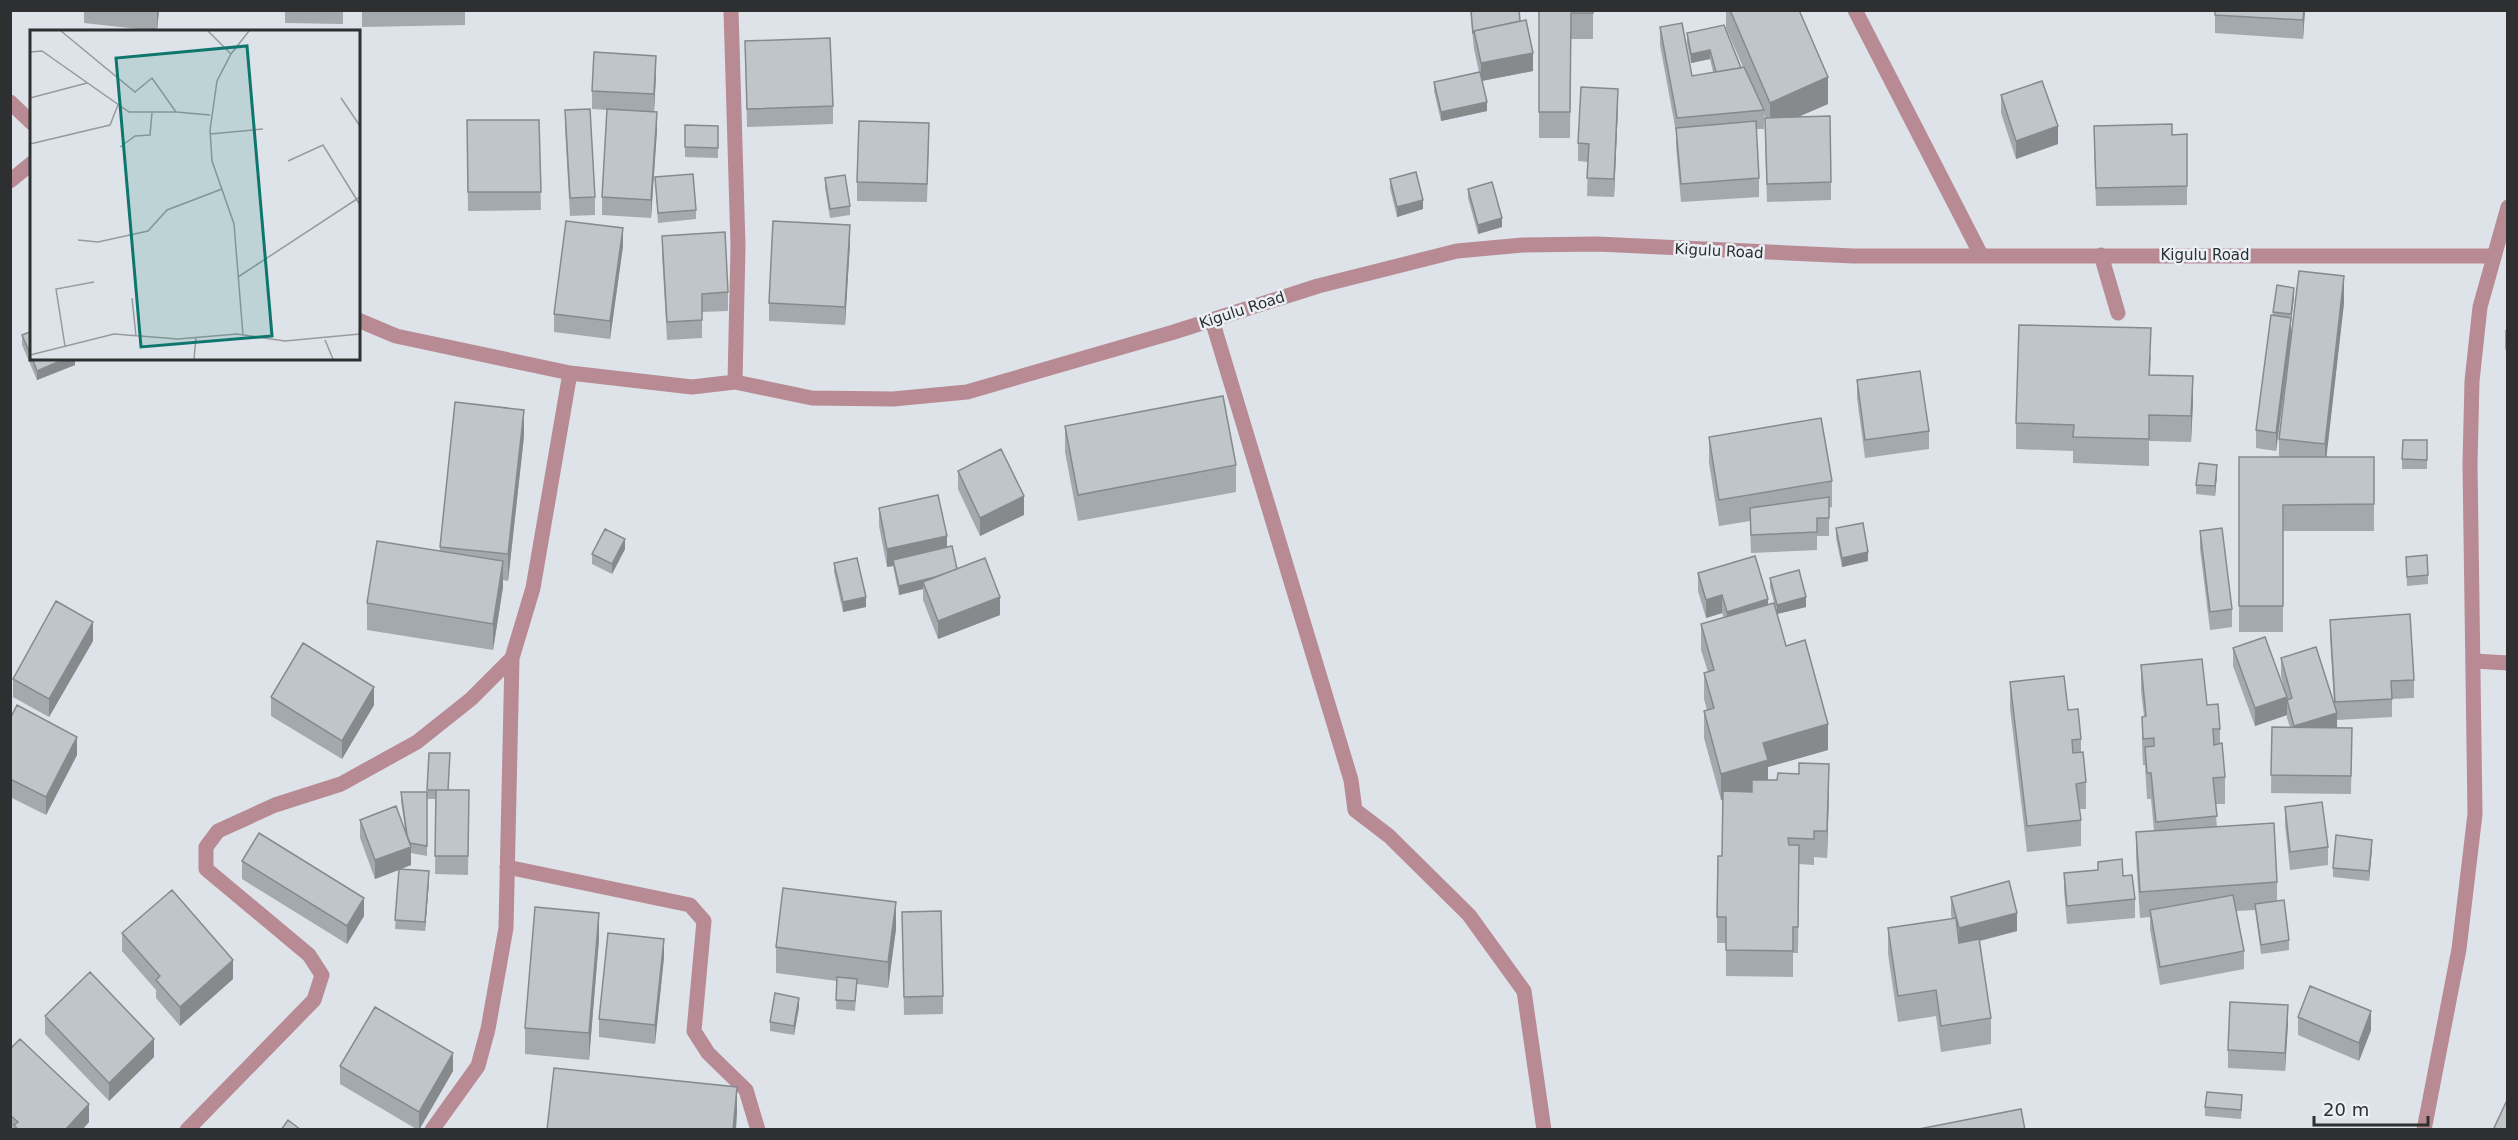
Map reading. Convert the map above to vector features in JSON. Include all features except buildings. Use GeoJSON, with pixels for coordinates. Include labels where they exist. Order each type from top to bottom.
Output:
{"type":"FeatureCollection","features":[{"type":"Feature","properties":{"kind":"street"},"geometry":{"type":"LineString","coordinates":[[731,10],[738,246],[735,382]]}},
{"type":"Feature","properties":{"kind":"street"},"geometry":{"type":"LineString","coordinates":[[1855,10],[1981,255]]}},
{"type":"Feature","properties":{"kind":"street"},"geometry":{"type":"LineString","coordinates":[[10,102],[30,121]]}},
{"type":"Feature","properties":{"kind":"street"},"geometry":{"type":"LineString","coordinates":[[10,181],[30,166]]}},
{"type":"Feature","properties":{"kind":"street"},"geometry":{"type":"LineString","coordinates":[[2424,1130],[2468,891],[2475,814],[2470,464],[2472,381],[2480,307],[2492,256],[2508,207]]}},
{"type":"Feature","properties":{"kind":"street","name":"Kigulu Road"},"geometry":{"type":"LineString","coordinates":[[360,321],[396,336],[570,373],[693,387],[735,382],[812,398],[893,399],[967,392],[1212,320],[1318,286],[1457,250],[1597,244],[1842,255],[2492,256]]}},
{"type":"Feature","properties":{"kind":"street"},"geometry":{"type":"LineString","coordinates":[[2101,255],[2118,313]]}},
{"type":"Feature","properties":{"kind":"street"},"geometry":{"type":"LineString","coordinates":[[1212,320],[1351,780],[1355,810],[1389,836],[1470,915],[1524,991],[1544,1130]]}},
{"type":"Feature","properties":{"kind":"street"},"geometry":{"type":"LineString","coordinates":[[432,1130],[478,1066],[488,1029],[506,928],[512,658],[533,588],[570,373]]}},
{"type":"Feature","properties":{"kind":"street"},"geometry":{"type":"LineString","coordinates":[[187,1130],[314,1000],[322,975],[309,954],[206,869],[206,847],[218,831],[275,805],[341,784],[417,742],[471,699],[512,658]]}},
{"type":"Feature","properties":{"kind":"street"},"geometry":{"type":"LineString","coordinates":[[2474,661],[2508,663]]}},
{"type":"Feature","properties":{"kind":"street"},"geometry":{"type":"LineString","coordinates":[[507,867],[690,905],[704,921],[694,1031],[708,1053],[746,1090],[758,1130]]}}]}
